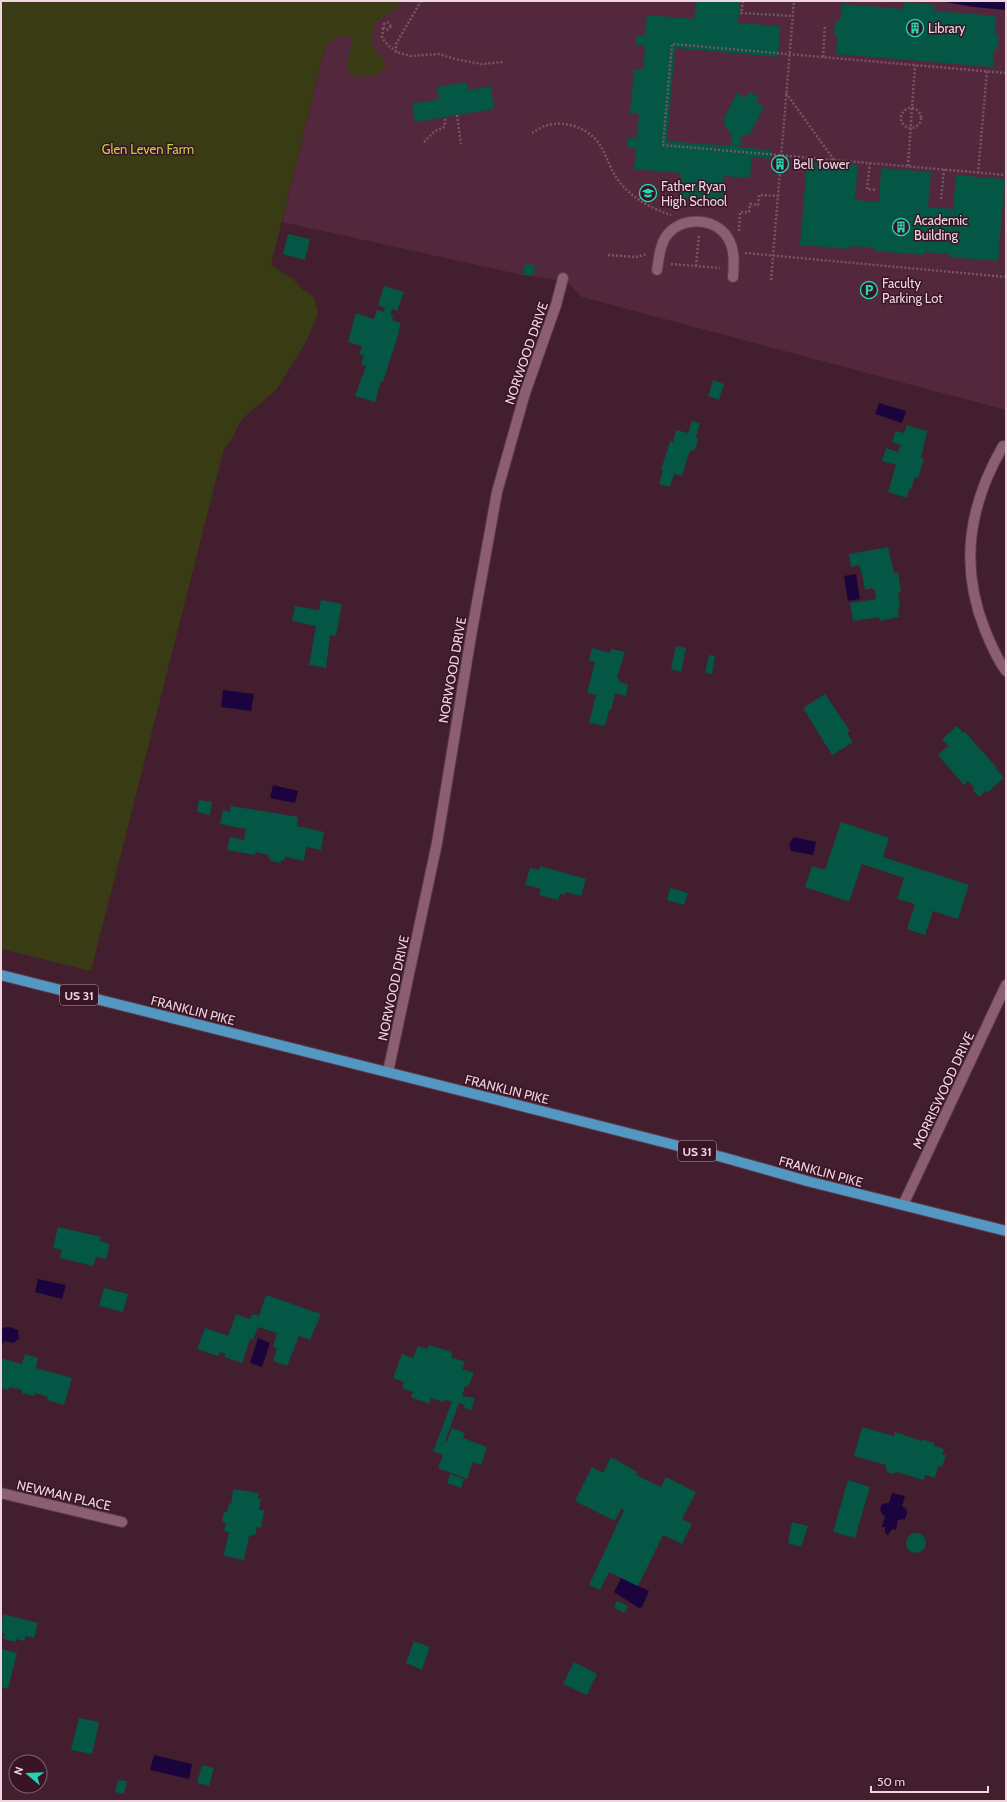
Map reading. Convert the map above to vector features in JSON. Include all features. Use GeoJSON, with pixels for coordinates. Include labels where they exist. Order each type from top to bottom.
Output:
{"type":"FeatureCollection","features":[{"type":"Feature","properties":{"kind":"main road","name":"FRANKLIN PIKE"},"geometry":{"type":"LineString","coordinates":[[1,975],[714,1155],[1006,1231]]}},
{"type":"Feature","properties":{"kind":"street"},"geometry":{"type":"LineString","coordinates":[[657,270],[660,249],[670,231],[683,224],[700,222],[717,228],[727,236],[732,245],[734,256],[733,277]]}},
{"type":"Feature","properties":{"kind":"street","name":"NORWOOD DRIVE"},"geometry":{"type":"LineString","coordinates":[[388,1072],[437,843],[497,492],[523,400],[564,278]]}},
{"type":"Feature","properties":{"kind":"street"},"geometry":{"type":"LineString","coordinates":[[1003,446],[988,474],[979,498],[973,522],[970,549],[973,587],[979,614],[993,650],[1006,671]]}},
{"type":"Feature","properties":{"kind":"street","name":"MORRISWOOD DRIVE"},"geometry":{"type":"LineString","coordinates":[[903,1205],[1006,985]]}},
{"type":"Feature","properties":{"kind":"street","name":"NEWMAN PLACE"},"geometry":{"type":"LineString","coordinates":[[1,1493],[122,1522]]}},
{"type":"Feature","properties":{"kind":"path"},"geometry":{"type":"LineString","coordinates":[[396,52],[396,44],[422,1]]}},
{"type":"Feature","properties":{"kind":"path"},"geometry":{"type":"LineString","coordinates":[[743,1],[741,13],[793,16]]}},
{"type":"Feature","properties":{"kind":"path"},"geometry":{"type":"LineString","coordinates":[[771,280],[794,2]]}},
{"type":"Feature","properties":{"kind":"path"},"geometry":{"type":"LineString","coordinates":[[823,57],[825,25]]}},
{"type":"Feature","properties":{"kind":"path"},"geometry":{"type":"LineString","coordinates":[[384,28],[382,38],[388,46],[396,52],[411,56],[439,54],[481,64],[503,62]]}},
{"type":"Feature","properties":{"kind":"path"},"geometry":{"type":"LineString","coordinates":[[1006,73],[672,44],[663,145],[1006,175]]}},
{"type":"Feature","properties":{"kind":"path"},"geometry":{"type":"LineString","coordinates":[[908,166],[915,65]]}},
{"type":"Feature","properties":{"kind":"path"},"geometry":{"type":"LineString","coordinates":[[978,172],[987,71]]}},
{"type":"Feature","properties":{"kind":"path"},"geometry":{"type":"LineString","coordinates":[[786,93],[834,160]]}},
{"type":"Feature","properties":{"kind":"path"},"geometry":{"type":"LineString","coordinates":[[912,108],[920,113],[921,120],[917,127],[910,128],[903,125],[901,118],[904,111],[912,108]]}},
{"type":"Feature","properties":{"kind":"path"},"geometry":{"type":"LineString","coordinates":[[457,115],[461,144]]}},
{"type":"Feature","properties":{"kind":"path"},"geometry":{"type":"LineString","coordinates":[[424,142],[435,131],[443,128],[445,125],[445,117]]}},
{"type":"Feature","properties":{"kind":"path"},"geometry":{"type":"LineString","coordinates":[[532,133],[548,125],[557,124],[580,128],[590,134],[599,144],[613,173],[622,186],[649,207],[674,216],[670,218]]}},
{"type":"Feature","properties":{"kind":"path"},"geometry":{"type":"LineString","coordinates":[[870,163],[867,189],[877,190]]}},
{"type":"Feature","properties":{"kind":"path"},"geometry":{"type":"LineString","coordinates":[[941,199],[944,170]]}},
{"type":"Feature","properties":{"kind":"path"},"geometry":{"type":"LineString","coordinates":[[736,232],[738,236],[740,212],[749,212],[750,204],[758,205],[759,195],[778,196]]}},
{"type":"Feature","properties":{"kind":"path"},"geometry":{"type":"LineString","coordinates":[[696,266],[700,222]]}},
{"type":"Feature","properties":{"kind":"path"},"geometry":{"type":"LineString","coordinates":[[608,255],[636,258],[646,254],[649,249]]}},
{"type":"Feature","properties":{"kind":"path"},"geometry":{"type":"LineString","coordinates":[[744,249],[745,254],[1006,277]]}},
{"type":"Feature","properties":{"kind":"path"},"geometry":{"type":"LineString","coordinates":[[671,264],[720,268]]}},
{"type":"Feature","properties":{"kind":"shaded area","name":"Father Ryan High School"},"geometry":{"type":"Polygon","coordinates":[[[363,1],[1006,1],[1006,410],[582,297],[563,278],[557,280],[523,275],[282,222],[330,27],[363,1]]]}},
{"type":"Feature","properties":{"kind":"shaded area"},"geometry":{"type":"Polygon","coordinates":[[[939,1],[1006,1],[1006,10],[974,7],[939,1]]]}},
{"type":"Feature","properties":{"kind":"shaded area"},"geometry":{"type":"Polygon","coordinates":[[[879,403],[906,411],[902,423],[875,414],[879,403]]]}},
{"type":"Feature","properties":{"kind":"shaded area"},"geometry":{"type":"Polygon","coordinates":[[[856,574],[860,599],[848,601],[844,576],[856,574]]]}},
{"type":"Feature","properties":{"kind":"shaded area"},"geometry":{"type":"Polygon","coordinates":[[[223,690],[254,694],[251,711],[221,707],[223,690]]]}},
{"type":"Feature","properties":{"kind":"shaded area"},"geometry":{"type":"Polygon","coordinates":[[[273,785],[298,791],[295,803],[270,798],[273,785]]]}},
{"type":"Feature","properties":{"kind":"shaded area"},"geometry":{"type":"Polygon","coordinates":[[[794,837],[816,842],[813,855],[791,851],[789,844],[794,837]]]}},
{"type":"Feature","properties":{"kind":"shaded area"},"geometry":{"type":"Polygon","coordinates":[[[38,1279],[66,1285],[62,1299],[35,1292],[38,1279]]]}},
{"type":"Feature","properties":{"kind":"shaded area"},"geometry":{"type":"Polygon","coordinates":[[[10,1327],[18,1330],[19,1339],[13,1343],[4,1341],[1,1346],[1,1328],[10,1327]]]}},
{"type":"Feature","properties":{"kind":"shaded area"},"geometry":{"type":"Polygon","coordinates":[[[258,1338],[270,1343],[262,1367],[250,1363],[258,1338]]]}},
{"type":"Feature","properties":{"kind":"shaded area"},"geometry":{"type":"Polygon","coordinates":[[[892,1493],[905,1496],[902,1506],[906,1509],[907,1513],[905,1519],[898,1520],[896,1530],[892,1529],[888,1535],[885,1533],[885,1527],[882,1527],[885,1516],[881,1513],[880,1509],[882,1504],[889,1503],[892,1493]]]}},
{"type":"Feature","properties":{"kind":"shaded area"},"geometry":{"type":"Polygon","coordinates":[[[621,1578],[649,1591],[642,1607],[639,1608],[614,1592],[621,1578]]]}},
{"type":"Feature","properties":{"kind":"shaded area"},"geometry":{"type":"Polygon","coordinates":[[[154,1755],[192,1764],[189,1779],[150,1770],[154,1755]]]}},
{"type":"Feature","properties":{"kind":"green space","name":"Glen Leven Farm"},"geometry":{"type":"Polygon","coordinates":[[[1,1],[399,1],[398,7],[374,23],[371,45],[387,64],[376,76],[357,77],[346,69],[353,35],[337,37],[325,47],[271,265],[293,279],[302,289],[314,297],[318,313],[307,340],[277,389],[241,420],[234,435],[224,449],[91,971],[1,949],[1,1]]]}},
{"type":"Feature","properties":{"kind":"building"},"geometry":{"type":"Polygon","coordinates":[[[696,1],[740,1],[738,23],[780,26],[778,57],[675,48],[667,141],[731,146],[732,134],[727,129],[723,120],[737,93],[746,98],[749,92],[759,97],[756,103],[764,107],[750,134],[741,136],[740,147],[771,150],[770,159],[752,157],[750,178],[724,176],[722,203],[679,199],[681,173],[634,169],[636,148],[627,148],[628,138],[637,138],[639,114],[630,113],[634,70],[643,70],[645,46],[636,45],[637,35],[645,36],[647,15],[694,19],[696,1]]]}},
{"type":"Feature","properties":{"kind":"building","name":"Library"},"geometry":{"type":"Polygon","coordinates":[[[904,2],[935,5],[934,11],[996,16],[995,35],[999,35],[997,50],[994,50],[993,67],[836,54],[837,36],[834,36],[835,21],[840,21],[842,4],[904,9],[904,2]]]}},
{"type":"Feature","properties":{"kind":"building"},"geometry":{"type":"Polygon","coordinates":[[[466,82],[468,90],[491,86],[494,109],[415,122],[412,104],[439,99],[437,87],[466,82]]]}},
{"type":"Feature","properties":{"kind":"building","name":"Bell Tower"},"geometry":{"type":"Polygon","coordinates":[[[774,158],[786,158],[785,170],[774,169],[774,158]]]}},
{"type":"Feature","properties":{"kind":"building","name":"Academic Building"},"geometry":{"type":"Polygon","coordinates":[[[807,161],[858,165],[855,200],[879,202],[881,168],[931,172],[928,207],[953,209],[956,175],[1005,179],[998,261],[949,257],[949,254],[924,252],[924,255],[874,251],[875,248],[850,246],[850,249],[800,245],[807,161]]]}},
{"type":"Feature","properties":{"kind":"building"},"geometry":{"type":"Polygon","coordinates":[[[288,234],[310,239],[305,260],[283,254],[288,234]]]}},
{"type":"Feature","properties":{"kind":"building"},"geometry":{"type":"Polygon","coordinates":[[[525,264],[535,265],[534,276],[523,275],[525,264]]]}},
{"type":"Feature","properties":{"kind":"building"},"geometry":{"type":"Polygon","coordinates":[[[384,286],[404,292],[397,311],[392,309],[390,315],[394,316],[392,320],[401,323],[383,382],[381,381],[375,402],[355,396],[366,366],[361,364],[364,355],[359,354],[362,346],[348,342],[356,313],[374,319],[377,310],[383,312],[385,308],[378,305],[384,286]]]}},
{"type":"Feature","properties":{"kind":"building"},"geometry":{"type":"Polygon","coordinates":[[[713,380],[724,384],[719,400],[708,396],[713,380]]]}},
{"type":"Feature","properties":{"kind":"building"},"geometry":{"type":"Polygon","coordinates":[[[692,421],[700,423],[696,436],[698,440],[695,449],[692,451],[690,450],[682,476],[674,474],[670,487],[659,484],[663,470],[661,470],[670,441],[673,442],[676,430],[688,433],[692,421]]]}},
{"type":"Feature","properties":{"kind":"building"},"geometry":{"type":"Polygon","coordinates":[[[907,425],[927,431],[921,458],[924,459],[918,478],[915,477],[911,489],[909,489],[907,498],[888,492],[896,465],[882,461],[886,448],[898,452],[901,445],[892,442],[896,431],[904,433],[907,425]]]}},
{"type":"Feature","properties":{"kind":"building"},"geometry":{"type":"Polygon","coordinates":[[[888,547],[894,573],[898,572],[901,592],[898,593],[900,607],[898,608],[899,617],[880,621],[879,617],[853,621],[850,603],[876,599],[875,590],[873,590],[873,588],[865,590],[859,565],[851,567],[849,554],[888,547]]]}},
{"type":"Feature","properties":{"kind":"building"},"geometry":{"type":"Polygon","coordinates":[[[321,600],[342,604],[336,636],[330,635],[326,668],[309,665],[316,626],[292,621],[295,606],[319,610],[321,600]]]}},
{"type":"Feature","properties":{"kind":"building"},"geometry":{"type":"Polygon","coordinates":[[[676,646],[686,648],[681,672],[671,669],[676,646]]]}},
{"type":"Feature","properties":{"kind":"building"},"geometry":{"type":"Polygon","coordinates":[[[592,648],[610,653],[611,649],[625,652],[617,678],[619,679],[619,682],[628,684],[626,696],[615,693],[605,726],[589,723],[596,695],[587,693],[595,662],[589,661],[592,648]]]}},
{"type":"Feature","properties":{"kind":"building"},"geometry":{"type":"Polygon","coordinates":[[[709,655],[715,656],[712,674],[705,673],[709,655]]]}},
{"type":"Feature","properties":{"kind":"building"},"geometry":{"type":"Polygon","coordinates":[[[825,694],[850,731],[847,733],[853,742],[832,755],[803,708],[825,694]]]}},
{"type":"Feature","properties":{"kind":"building"},"geometry":{"type":"Polygon","coordinates":[[[957,726],[963,733],[965,732],[1004,778],[988,792],[986,791],[979,797],[973,790],[975,788],[968,781],[964,785],[938,755],[948,746],[942,739],[957,726]]]}},
{"type":"Feature","properties":{"kind":"building"},"geometry":{"type":"Polygon","coordinates":[[[199,800],[212,802],[210,815],[197,812],[199,800]]]}},
{"type":"Feature","properties":{"kind":"building"},"geometry":{"type":"Polygon","coordinates":[[[231,806],[298,817],[297,826],[324,832],[321,850],[306,847],[304,861],[285,857],[284,861],[281,860],[281,863],[270,861],[271,858],[268,858],[269,855],[255,852],[255,855],[227,850],[230,837],[244,840],[246,829],[220,824],[223,810],[230,812],[231,806]]]}},
{"type":"Feature","properties":{"kind":"building"},"geometry":{"type":"Polygon","coordinates":[[[841,822],[889,838],[883,857],[969,885],[958,919],[933,911],[925,935],[907,929],[915,904],[897,899],[904,878],[862,864],[849,902],[805,887],[812,866],[825,870],[841,822]]]}},
{"type":"Feature","properties":{"kind":"building"},"geometry":{"type":"Polygon","coordinates":[[[540,866],[586,879],[581,896],[566,892],[565,895],[560,894],[558,900],[539,895],[541,889],[525,885],[530,868],[539,870],[540,866]]]}},
{"type":"Feature","properties":{"kind":"building"},"geometry":{"type":"Polygon","coordinates":[[[670,888],[688,893],[684,905],[667,900],[670,888]]]}},
{"type":"Feature","properties":{"kind":"building"},"geometry":{"type":"Polygon","coordinates":[[[58,1227],[101,1237],[100,1241],[110,1244],[106,1259],[96,1257],[93,1266],[60,1258],[62,1250],[53,1248],[58,1227]]]}},
{"type":"Feature","properties":{"kind":"building"},"geometry":{"type":"Polygon","coordinates":[[[104,1288],[128,1294],[123,1312],[99,1306],[104,1288]]]}},
{"type":"Feature","properties":{"kind":"building"},"geometry":{"type":"Polygon","coordinates":[[[266,1295],[321,1314],[310,1340],[299,1336],[287,1366],[273,1361],[277,1348],[273,1347],[277,1333],[258,1327],[253,1340],[250,1339],[242,1363],[224,1357],[226,1354],[220,1352],[218,1356],[197,1349],[205,1328],[228,1336],[236,1314],[250,1319],[252,1314],[259,1316],[266,1295]]]}},
{"type":"Feature","properties":{"kind":"building"},"geometry":{"type":"Polygon","coordinates":[[[429,1345],[452,1352],[451,1357],[465,1362],[462,1369],[474,1373],[468,1387],[465,1386],[462,1396],[475,1398],[471,1410],[464,1408],[465,1405],[459,1403],[445,1441],[447,1441],[452,1428],[465,1433],[463,1438],[487,1447],[481,1465],[473,1462],[467,1479],[438,1468],[443,1455],[433,1451],[452,1402],[445,1399],[444,1402],[431,1398],[429,1404],[411,1397],[413,1392],[402,1388],[404,1382],[393,1378],[402,1354],[413,1358],[418,1346],[427,1349],[429,1345]]]}},
{"type":"Feature","properties":{"kind":"building"},"geometry":{"type":"Polygon","coordinates":[[[25,1354],[38,1358],[36,1368],[72,1378],[64,1405],[47,1400],[48,1397],[35,1393],[34,1396],[22,1393],[22,1390],[9,1387],[8,1390],[1,1388],[1,1358],[22,1364],[25,1354]]]}},
{"type":"Feature","properties":{"kind":"building"},"geometry":{"type":"Polygon","coordinates":[[[862,1427],[894,1436],[895,1432],[921,1441],[921,1439],[935,1443],[934,1446],[944,1449],[942,1454],[946,1455],[942,1467],[938,1466],[935,1478],[925,1475],[924,1480],[896,1472],[893,1474],[887,1472],[886,1465],[854,1456],[862,1427]]]}},
{"type":"Feature","properties":{"kind":"building"},"geometry":{"type":"Polygon","coordinates":[[[611,1457],[637,1472],[636,1475],[661,1487],[666,1477],[696,1492],[682,1519],[692,1524],[682,1544],[663,1535],[638,1586],[609,1572],[600,1590],[589,1585],[624,1510],[621,1509],[615,1521],[575,1501],[592,1467],[603,1473],[611,1457]]]}},
{"type":"Feature","properties":{"kind":"building"},"geometry":{"type":"Polygon","coordinates":[[[450,1474],[464,1479],[461,1488],[447,1483],[450,1474]]]}},
{"type":"Feature","properties":{"kind":"building"},"geometry":{"type":"Polygon","coordinates":[[[848,1480],[870,1487],[855,1538],[833,1532],[848,1480]]]}},
{"type":"Feature","properties":{"kind":"building"},"geometry":{"type":"Polygon","coordinates":[[[233,1489],[259,1493],[258,1499],[261,1499],[259,1510],[264,1510],[261,1528],[256,1527],[256,1534],[249,1536],[244,1560],[225,1556],[224,1554],[229,1532],[224,1531],[226,1523],[222,1522],[224,1512],[227,1512],[229,1503],[232,1504],[233,1489]]]}},
{"type":"Feature","properties":{"kind":"building"},"geometry":{"type":"Polygon","coordinates":[[[792,1522],[808,1526],[801,1547],[788,1543],[792,1522]]]}},
{"type":"Feature","properties":{"kind":"building"},"geometry":{"type":"Polygon","coordinates":[[[912,1533],[920,1533],[926,1539],[926,1547],[920,1553],[912,1553],[906,1547],[906,1539],[912,1533]]]}},
{"type":"Feature","properties":{"kind":"building"},"geometry":{"type":"Polygon","coordinates":[[[617,1601],[628,1606],[624,1613],[614,1607],[617,1601]]]}},
{"type":"Feature","properties":{"kind":"building"},"geometry":{"type":"Polygon","coordinates":[[[3,1614],[38,1623],[34,1638],[26,1636],[24,1641],[16,1639],[15,1642],[3,1639],[5,1634],[1,1633],[3,1614]]]}},
{"type":"Feature","properties":{"kind":"building"},"geometry":{"type":"Polygon","coordinates":[[[414,1641],[430,1647],[422,1670],[406,1663],[414,1641]]]}},
{"type":"Feature","properties":{"kind":"building"},"geometry":{"type":"Polygon","coordinates":[[[2,1649],[17,1653],[8,1689],[1,1687],[2,1649]]]}},
{"type":"Feature","properties":{"kind":"building"},"geometry":{"type":"Polygon","coordinates":[[[574,1662],[597,1674],[587,1695],[563,1684],[574,1662]]]}},
{"type":"Feature","properties":{"kind":"building"},"geometry":{"type":"Polygon","coordinates":[[[79,1718],[99,1722],[92,1754],[71,1750],[79,1718]]]}},
{"type":"Feature","properties":{"kind":"building"},"geometry":{"type":"Polygon","coordinates":[[[202,1765],[214,1768],[209,1786],[197,1783],[202,1765]]]}},
{"type":"Feature","properties":{"kind":"building"},"geometry":{"type":"Polygon","coordinates":[[[118,1780],[127,1781],[124,1794],[115,1792],[118,1780]]]}},
{"type":"Feature","properties":{"kind":"place","name":"Library"},"geometry":{"type":"Point","coordinates":[915,28]}},
{"type":"Feature","properties":{"kind":"place","name":"Bell Tower"},"geometry":{"type":"Point","coordinates":[780,164]}},
{"type":"Feature","properties":{"kind":"place","name":"Father Ryan High School"},"geometry":{"type":"Point","coordinates":[648,193]}},
{"type":"Feature","properties":{"kind":"place","name":"Academic Building"},"geometry":{"type":"Point","coordinates":[901,227]}},
{"type":"Feature","properties":{"kind":"place","name":"Faculty Parking Lot"},"geometry":{"type":"Point","coordinates":[869,290]}}]}
